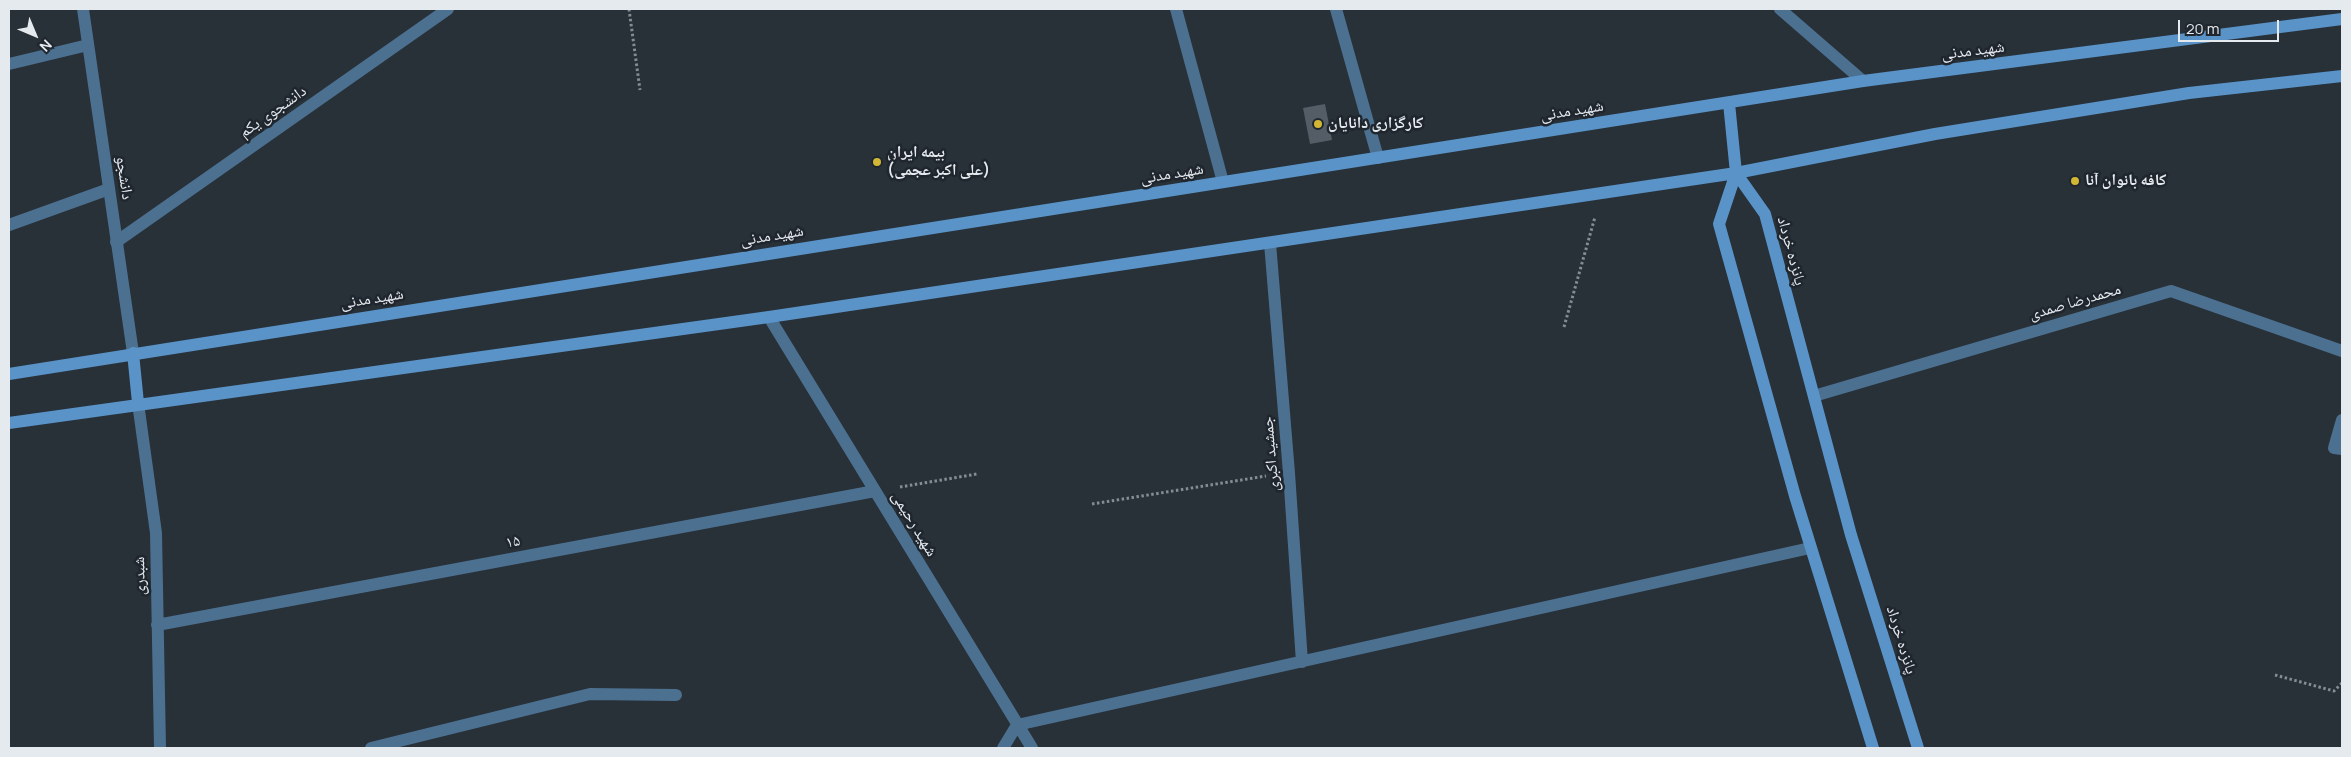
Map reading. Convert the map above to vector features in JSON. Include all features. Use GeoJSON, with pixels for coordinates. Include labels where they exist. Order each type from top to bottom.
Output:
{"type":"FeatureCollection","features":[{"type":"Feature","properties":{"kind":"main road","name":"شهید مدنی"},"geometry":{"type":"LineString","coordinates":[[9,374],[1863,81],[2342,19]]}},
{"type":"Feature","properties":{"kind":"main road"},"geometry":{"type":"LineString","coordinates":[[9,423],[138,403],[769,317],[1270,243],[1736,173],[1935,134],[2179,95],[2342,76]]}},
{"type":"Feature","properties":{"kind":"main road"},"geometry":{"type":"LineString","coordinates":[[1729,103],[1736,173],[1719,224],[1810,548],[1873,748]]}},
{"type":"Feature","properties":{"kind":"main road","name":"پانزده خرداد"},"geometry":{"type":"LineString","coordinates":[[1736,173],[1765,214],[1851,535],[1918,748]]}},
{"type":"Feature","properties":{"kind":"main road"},"geometry":{"type":"LineString","coordinates":[[133,353],[138,403]]}},
{"type":"Feature","properties":{"kind":"street","name":"دانشجو"},"geometry":{"type":"LineString","coordinates":[[83,9],[133,353]]}},
{"type":"Feature","properties":{"kind":"street","name":"دانشجوی یکم"},"geometry":{"type":"LineString","coordinates":[[116,242],[448,9]]}},
{"type":"Feature","properties":{"kind":"street"},"geometry":{"type":"LineString","coordinates":[[1176,9],[1223,182]]}},
{"type":"Feature","properties":{"kind":"street"},"geometry":{"type":"LineString","coordinates":[[1336,9],[1378,158]]}},
{"type":"Feature","properties":{"kind":"street"},"geometry":{"type":"LineString","coordinates":[[1780,9],[1863,81]]}},
{"type":"Feature","properties":{"kind":"street"},"geometry":{"type":"LineString","coordinates":[[9,64],[88,44]]}},
{"type":"Feature","properties":{"kind":"street"},"geometry":{"type":"LineString","coordinates":[[9,225],[109,188]]}},
{"type":"Feature","properties":{"kind":"street","name":"جمشید اکبری"},"geometry":{"type":"LineString","coordinates":[[1270,243],[1302,662]]}},
{"type":"Feature","properties":{"kind":"street","name":"محمدرضا صمدی"},"geometry":{"type":"LineString","coordinates":[[1814,396],[2171,291],[2342,351]]}},
{"type":"Feature","properties":{"kind":"street","name":"شهید رحیمی"},"geometry":{"type":"LineString","coordinates":[[769,317],[1032,748]]}},
{"type":"Feature","properties":{"kind":"street","name":"شبدری"},"geometry":{"type":"LineString","coordinates":[[138,403],[156,533],[160,748]]}},
{"type":"Feature","properties":{"kind":"street"},"geometry":{"type":"LineString","coordinates":[[2338,449],[2342,420]]}},
{"type":"Feature","properties":{"kind":"street","name":"۱۵"},"geometry":{"type":"LineString","coordinates":[[158,625],[875,491]]}},
{"type":"Feature","properties":{"kind":"street"},"geometry":{"type":"LineString","coordinates":[[1003,748],[1017,725],[1810,548]]}},
{"type":"Feature","properties":{"kind":"street"},"geometry":{"type":"LineString","coordinates":[[371,748],[590,694],[676,695]]}},
{"type":"Feature","properties":{"kind":"path"},"geometry":{"type":"LineString","coordinates":[[629,9],[640,90]]}},
{"type":"Feature","properties":{"kind":"path"},"geometry":{"type":"LineString","coordinates":[[1564,327],[1602,193]]}},
{"type":"Feature","properties":{"kind":"path"},"geometry":{"type":"LineString","coordinates":[[1092,504],[1289,473]]}},
{"type":"Feature","properties":{"kind":"path"},"geometry":{"type":"LineString","coordinates":[[875,491],[977,474]]}},
{"type":"Feature","properties":{"kind":"path"},"geometry":{"type":"LineString","coordinates":[[2275,675],[2334,692],[2342,683]]}},
{"type":"Feature","properties":{"kind":"building","name":"کارگزاری دانایان"},"geometry":{"type":"Polygon","coordinates":[[[1325,104],[1332,140],[1310,144],[1303,108],[1325,104]]]}},
{"type":"Feature","properties":{"kind":"place","name":"کارگزاری دانایان"},"geometry":{"type":"Point","coordinates":[1318,124]}},
{"type":"Feature","properties":{"kind":"place","name":"بیمه ایران (علی اکبر عجمی)"},"geometry":{"type":"Point","coordinates":[877,162]}},
{"type":"Feature","properties":{"kind":"place","name":"کافه بانوان آنا"},"geometry":{"type":"Point","coordinates":[2075,181]}}]}
